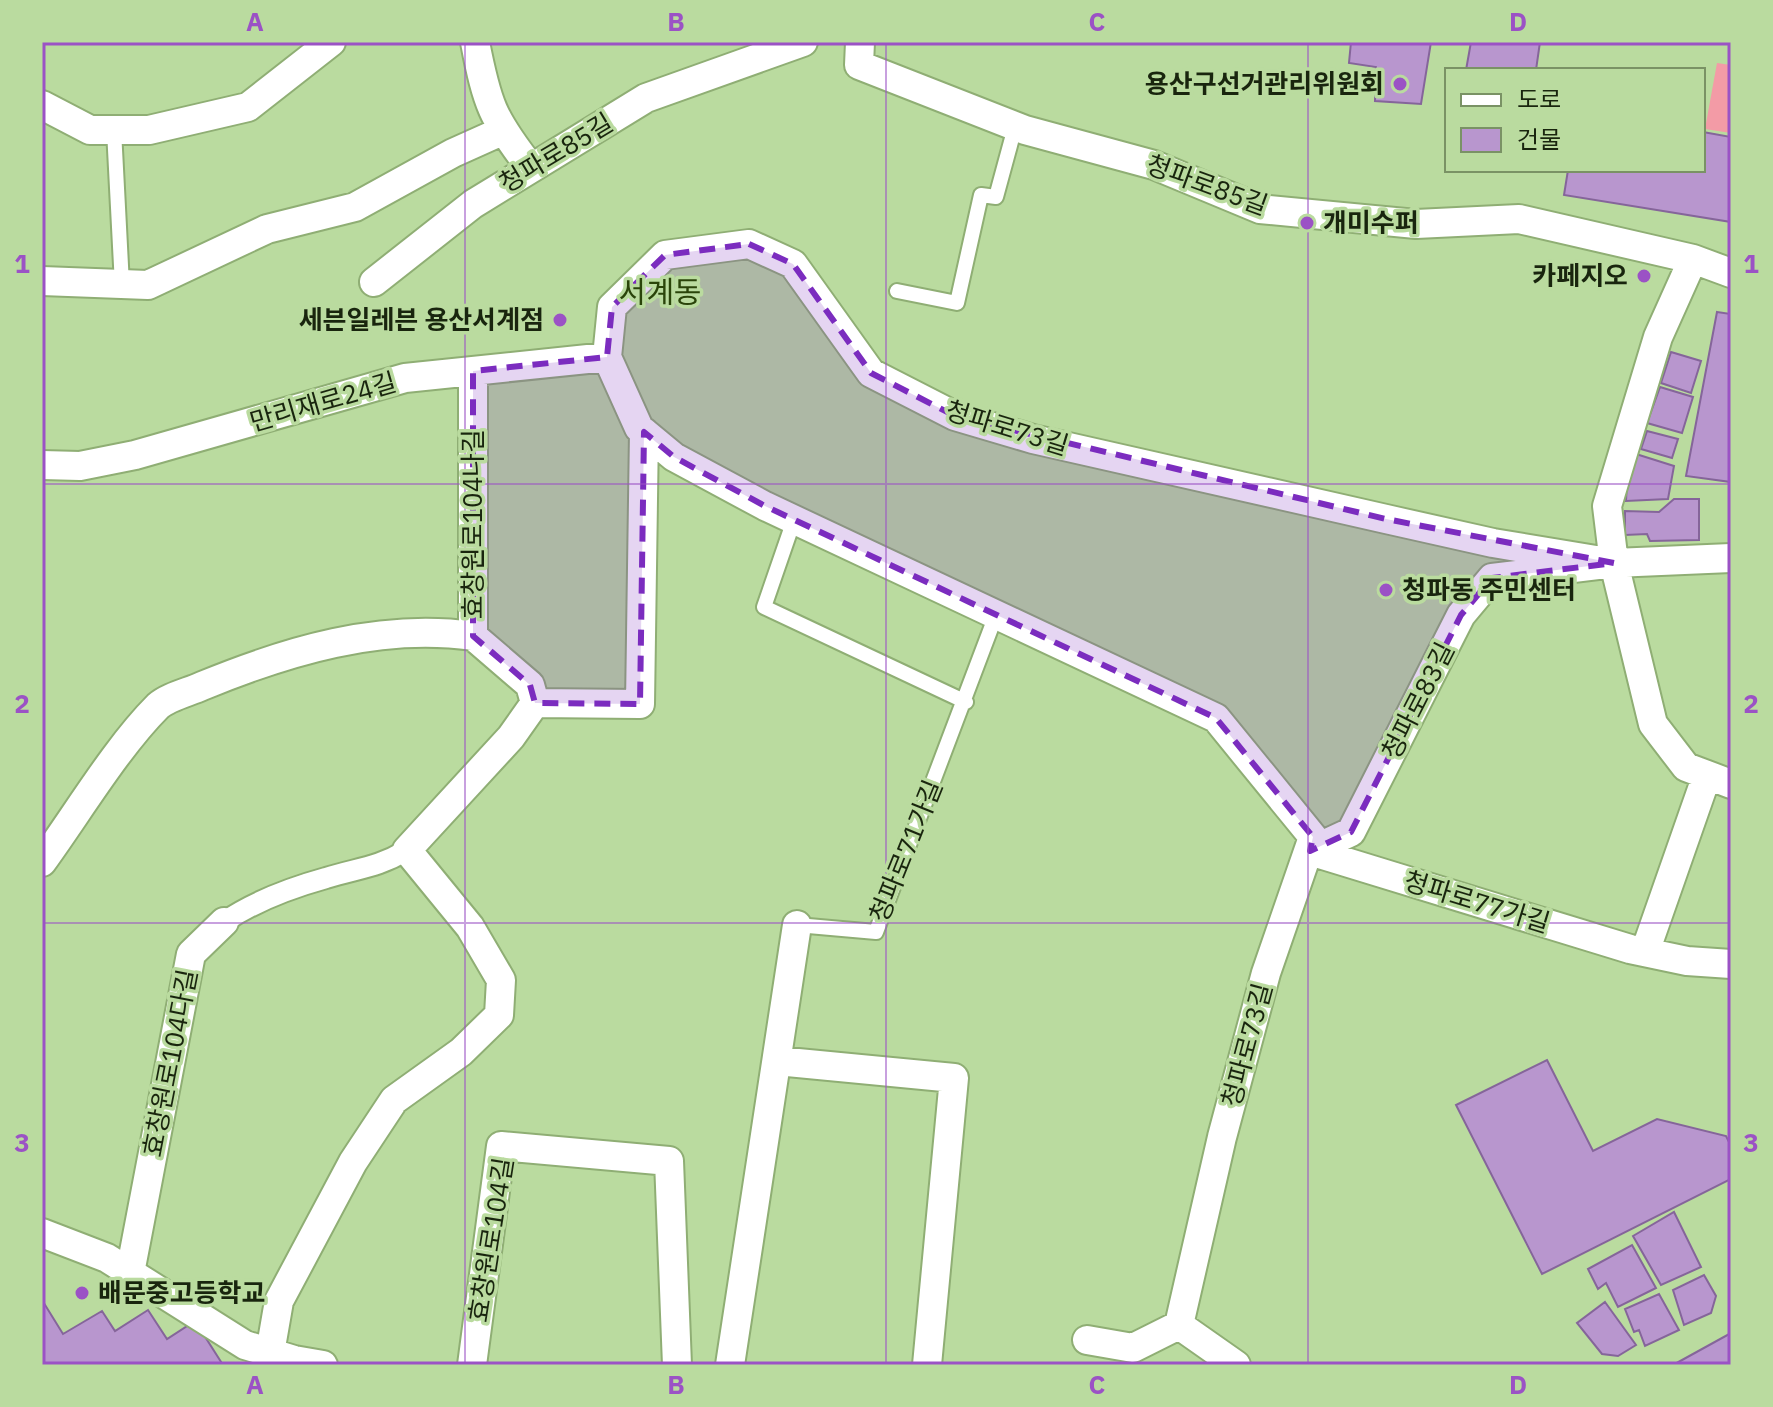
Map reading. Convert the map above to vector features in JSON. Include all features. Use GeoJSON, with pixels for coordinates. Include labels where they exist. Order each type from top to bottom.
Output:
{"type":"FeatureCollection","features":[{"type":"Feature","properties":{"kind":"street"},"geometry":{"type":"LineString","coordinates":[[475,42],[486,100],[502,131],[531,168]]}},
{"type":"Feature","properties":{"kind":"street","name":"청파로85길"},"geometry":{"type":"LineString","coordinates":[[374,282],[473,204],[646,98],[803,42]]}},
{"type":"Feature","properties":{"kind":"street","name":"청파로85길"},"geometry":{"type":"LineString","coordinates":[[860,42],[859,65],[1015,127],[1154,165],[1260,209],[1416,224],[1519,219],[1693,259],[1731,273]]}},
{"type":"Feature","properties":{"kind":"street"},"geometry":{"type":"LineString","coordinates":[[42,105],[90,130],[149,130],[248,107],[317,46]]}},
{"type":"Feature","properties":{"kind":"street"},"geometry":{"type":"LineString","coordinates":[[46,285],[148,285],[267,229],[355,207],[453,153],[502,131]]}},
{"type":"Feature","properties":{"kind":"street","name":"청파로73길"},"geometry":{"type":"LineString","coordinates":[[1179,1325],[1222,1137],[1266,973],[1313,837],[1216,718],[794,520],[674,457],[639,428],[607,357],[612,307],[665,255],[749,244],[793,264],[871,373],[955,416],[1033,439],[1371,516],[1493,543],[1614,563]]}},
{"type":"Feature","properties":{"kind":"street"},"geometry":{"type":"LineString","coordinates":[[1645,952],[1719,779],[1686,767],[1653,724],[1614,563],[1607,506],[1658,337],[1693,259]]}},
{"type":"Feature","properties":{"kind":"street","name":"만리재로24길"},"geometry":{"type":"LineString","coordinates":[[42,465],[80,466],[135,455],[405,378],[607,357]]}},
{"type":"Feature","properties":{"kind":"street","name":"효창원로104나길"},"geometry":{"type":"LineString","coordinates":[[42,862],[160,704],[243,669],[309,649],[391,633],[473,636],[473,371]]}},
{"type":"Feature","properties":{"kind":"street","name":"청파로73길"},"geometry":{"type":"LineString","coordinates":[[535,703],[640,704],[644,432]]}},
{"type":"Feature","properties":{"kind":"street","name":"청파로83길"},"geometry":{"type":"LineString","coordinates":[[1310,851],[1351,832],[1461,615],[1492,578],[1614,563],[1731,558]]}},
{"type":"Feature","properties":{"kind":"street"},"geometry":{"type":"LineString","coordinates":[[473,636],[530,685],[535,703]]}},
{"type":"Feature","properties":{"kind":"street","name":"효창원로104다길"},"geometry":{"type":"LineString","coordinates":[[130,1273],[191,954],[224,922],[252,903],[326,878],[380,865],[407,850],[511,737],[535,703]]}},
{"type":"Feature","properties":{"kind":"street"},"geometry":{"type":"LineString","coordinates":[[285,1359],[279,1301],[353,1162],[394,1100],[461,1052],[499,1015],[501,980],[470,927],[407,850]]}},
{"type":"Feature","properties":{"kind":"street","name":"청파로77가길"},"geometry":{"type":"LineString","coordinates":[[1310,851],[1645,952],[1731,964]]}},
{"type":"Feature","properties":{"kind":"street","name":"청파로71가길"},"geometry":{"type":"LineString","coordinates":[[730,1365],[797,925]]}},
{"type":"Feature","properties":{"kind":"street"},"geometry":{"type":"LineString","coordinates":[[777,1061],[954,1078],[927,1365]]}},
{"type":"Feature","properties":{"kind":"street","name":"효창원로104길"},"geometry":{"type":"LineString","coordinates":[[472,1365],[501,1146],[669,1161],[677,1365]]}},
{"type":"Feature","properties":{"kind":"street"},"geometry":{"type":"LineString","coordinates":[[42,1233],[107,1258],[245,1345],[285,1359],[323,1365]]}},
{"type":"Feature","properties":{"kind":"street"},"geometry":{"type":"LineString","coordinates":[[1087,1340],[1132,1356],[1179,1325],[1236,1365]]}},
{"type":"Feature","properties":{"kind":"lane"},"geometry":{"type":"LineString","coordinates":[[897,291],[957,303],[981,195],[996,197],[1015,127]]}},
{"type":"Feature","properties":{"kind":"lane"},"geometry":{"type":"LineString","coordinates":[[114,130],[122,285]]}},
{"type":"Feature","properties":{"kind":"lane"},"geometry":{"type":"LineString","coordinates":[[794,520],[764,607],[966,702]]}},
{"type":"Feature","properties":{"kind":"lane","name":"청파로71가길"},"geometry":{"type":"LineString","coordinates":[[797,925],[876,932],[966,702],[996,615]]}},
{"type":"Feature","properties":{"kind":"highlighted area"},"geometry":{"type":"Polygon","coordinates":[[[749,244],[793,264],[871,373],[955,416],[1386,519],[1614,563],[1492,578],[1461,615],[1351,832],[1310,851],[1313,837],[1216,718],[765,506],[674,457],[644,432],[640,704],[535,703],[530,685],[473,636],[473,371],[607,357],[612,307],[665,255],[749,244]]]}},
{"type":"Feature","properties":{"kind":"shaded area"},"geometry":{"type":"Polygon","coordinates":[[[1717,63],[1731,65],[1731,133],[1705,129],[1717,63]]]}},
{"type":"Feature","properties":{"kind":"building","name":"용산구선거관리위원회"},"geometry":{"type":"Polygon","coordinates":[[[1351,42],[1431,42],[1421,104],[1375,101],[1376,67],[1349,63],[1351,42]]]}},
{"type":"Feature","properties":{"kind":"building"},"geometry":{"type":"Polygon","coordinates":[[[1471,42],[1540,42],[1536,68],[1466,68],[1471,42]]]}},
{"type":"Feature","properties":{"kind":"building"},"geometry":{"type":"Polygon","coordinates":[[[1705,132],[1731,137],[1731,222],[1564,195],[1568,172],[1705,172],[1705,132]]]}},
{"type":"Feature","properties":{"kind":"building"},"geometry":{"type":"Polygon","coordinates":[[[1717,312],[1731,314],[1731,482],[1686,476],[1717,312]]]}},
{"type":"Feature","properties":{"kind":"building"},"geometry":{"type":"Polygon","coordinates":[[[1671,352],[1701,361],[1691,393],[1661,383],[1671,352]]]}},
{"type":"Feature","properties":{"kind":"building"},"geometry":{"type":"Polygon","coordinates":[[[1660,387],[1693,397],[1682,433],[1647,423],[1660,387]]]}},
{"type":"Feature","properties":{"kind":"building"},"geometry":{"type":"Polygon","coordinates":[[[1647,431],[1678,439],[1672,458],[1641,449],[1647,431]]]}},
{"type":"Feature","properties":{"kind":"building"},"geometry":{"type":"Polygon","coordinates":[[[1636,454],[1674,466],[1668,499],[1626,501],[1627,481],[1636,454]]]}},
{"type":"Feature","properties":{"kind":"building"},"geometry":{"type":"Polygon","coordinates":[[[1674,499],[1699,499],[1699,540],[1650,541],[1647,534],[1625,535],[1625,511],[1659,512],[1674,499]]]}},
{"type":"Feature","properties":{"kind":"building"},"geometry":{"type":"Polygon","coordinates":[[[1547,1060],[1593,1151],[1657,1119],[1726,1136],[1731,1146],[1731,1179],[1542,1274],[1456,1105],[1547,1060]]]}},
{"type":"Feature","properties":{"kind":"building"},"geometry":{"type":"Polygon","coordinates":[[[1674,1212],[1701,1267],[1661,1285],[1633,1236],[1674,1212]]]}},
{"type":"Feature","properties":{"kind":"building"},"geometry":{"type":"Polygon","coordinates":[[[1632,1245],[1656,1288],[1618,1307],[1606,1283],[1598,1289],[1588,1269],[1632,1245]]]}},
{"type":"Feature","properties":{"kind":"building"},"geometry":{"type":"Polygon","coordinates":[[[1704,1275],[1716,1296],[1711,1313],[1684,1325],[1673,1290],[1704,1275]]]}},
{"type":"Feature","properties":{"kind":"building"},"geometry":{"type":"Polygon","coordinates":[[[1659,1294],[1679,1330],[1645,1346],[1639,1330],[1634,1332],[1625,1309],[1659,1294]]]}},
{"type":"Feature","properties":{"kind":"building"},"geometry":{"type":"Polygon","coordinates":[[[42,1300],[63,1334],[102,1311],[115,1331],[148,1310],[167,1339],[195,1321],[223,1365],[42,1365],[42,1300]]]}},
{"type":"Feature","properties":{"kind":"building"},"geometry":{"type":"Polygon","coordinates":[[[1605,1302],[1636,1345],[1618,1356],[1602,1354],[1577,1323],[1605,1302]]]}},
{"type":"Feature","properties":{"kind":"building"},"geometry":{"type":"Polygon","coordinates":[[[1731,1333],[1731,1365],[1673,1365],[1731,1333]]]}},
{"type":"Feature","properties":{"kind":"place","name":"용산구선거관리위원회"},"geometry":{"type":"Point","coordinates":[1400,84]}},
{"type":"Feature","properties":{"kind":"place","name":"개미수퍼"},"geometry":{"type":"Point","coordinates":[1307,223]}},
{"type":"Feature","properties":{"kind":"place","name":"카페지오"},"geometry":{"type":"Point","coordinates":[1644,276]}},
{"type":"Feature","properties":{"kind":"place","name":"세븐일레븐 용산서계점"},"geometry":{"type":"Point","coordinates":[560,320]}},
{"type":"Feature","properties":{"kind":"place","name":"청파동 주민센터"},"geometry":{"type":"Point","coordinates":[1386,590]}},
{"type":"Feature","properties":{"kind":"place","name":"배문중고등학교"},"geometry":{"type":"Point","coordinates":[82,1293]}},
{"type":"Feature","properties":{"kind":"district","name":"서계동"},"geometry":{"type":"Point","coordinates":[660,293]}}]}
